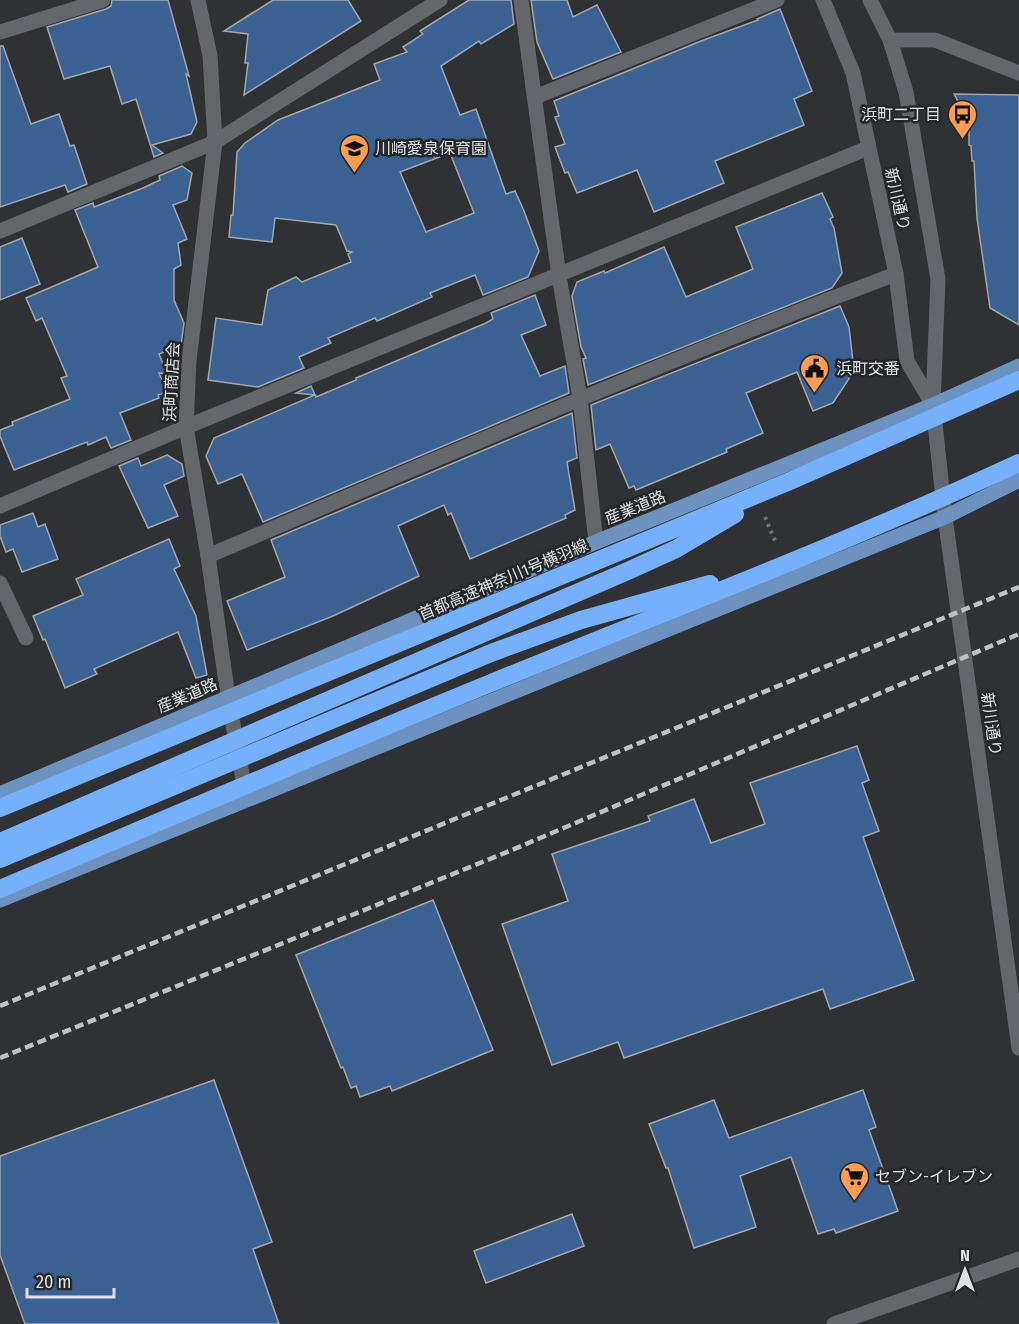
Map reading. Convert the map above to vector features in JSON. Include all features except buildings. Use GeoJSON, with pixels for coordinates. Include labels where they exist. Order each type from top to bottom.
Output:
{"type":"FeatureCollection","features":[{"type":"Feature","properties":{"kind":"highway","name":"首都高速神奈川1号横羽線"},"geometry":{"type":"LineString","coordinates":[[0,808],[790,480],[1019,380]]}},
{"type":"Feature","properties":{"kind":"highway"},"geometry":{"type":"LineString","coordinates":[[0,889],[475,690],[793,561],[960,491],[1019,463]]}},
{"type":"Feature","properties":{"kind":"highway"},"geometry":{"type":"LineString","coordinates":[[0,842],[676,549],[790,480]]}},
{"type":"Feature","properties":{"kind":"highway"},"geometry":{"type":"LineString","coordinates":[[0,859],[491,653],[581,620],[793,561]]}},
{"type":"Feature","properties":{"kind":"main road","name":"産業道路"},"geometry":{"type":"LineString","coordinates":[[0,794],[596,542],[933,405],[1019,366]]}},
{"type":"Feature","properties":{"kind":"main road"},"geometry":{"type":"LineString","coordinates":[[0,900],[945,516],[1019,480]]}},
{"type":"Feature","properties":{"kind":"street"},"geometry":{"type":"LineString","coordinates":[[0,32],[57,7],[104,0]]}},
{"type":"Feature","properties":{"kind":"street","name":"浜町商店会"},"geometry":{"type":"LineString","coordinates":[[198,0],[210,56],[215,142],[189,361],[186,427],[208,556],[228,698],[247,799]]}},
{"type":"Feature","properties":{"kind":"street"},"geometry":{"type":"LineString","coordinates":[[0,231],[215,142],[440,0]]}},
{"type":"Feature","properties":{"kind":"street"},"geometry":{"type":"LineString","coordinates":[[521,0],[559,276],[580,398],[596,542]]}},
{"type":"Feature","properties":{"kind":"street"},"geometry":{"type":"LineString","coordinates":[[535,96],[777,0]]}},
{"type":"Feature","properties":{"kind":"street","name":"新川通り"},"geometry":{"type":"LineString","coordinates":[[823,0],[853,72],[896,274],[907,361],[933,405]]}},
{"type":"Feature","properties":{"kind":"street","name":"新川通り"},"geometry":{"type":"LineString","coordinates":[[870,0],[890,40],[906,92],[938,279],[933,405],[945,516],[1019,1048]]}},
{"type":"Feature","properties":{"kind":"street"},"geometry":{"type":"LineString","coordinates":[[890,40],[935,40],[1019,73]]}},
{"type":"Feature","properties":{"kind":"street"},"geometry":{"type":"LineString","coordinates":[[0,506],[186,427],[868,148]]}},
{"type":"Feature","properties":{"kind":"street"},"geometry":{"type":"LineString","coordinates":[[208,556],[580,398],[838,294],[896,274]]}},
{"type":"Feature","properties":{"kind":"street"},"geometry":{"type":"LineString","coordinates":[[0,583],[26,638]]}},
{"type":"Feature","properties":{"kind":"street"},"geometry":{"type":"LineString","coordinates":[[834,1324],[1019,1259]]}},
{"type":"Feature","properties":{"kind":"path"},"geometry":{"type":"LineString","coordinates":[[764,514],[777,546]]}},
{"type":"Feature","properties":{"kind":"railway"},"geometry":{"type":"LineString","coordinates":[[0,1006],[1019,587]]}},
{"type":"Feature","properties":{"kind":"railway"},"geometry":{"type":"LineString","coordinates":[[0,1058],[512,850],[1019,634]]}},
{"type":"Feature","properties":{"kind":"place","name":"浜町二丁目"},"geometry":{"type":"Point","coordinates":[962,140]}},
{"type":"Feature","properties":{"kind":"place","name":"川崎愛泉保育園"},"geometry":{"type":"Point","coordinates":[354,174]}},
{"type":"Feature","properties":{"kind":"place","name":"浜町交番"},"geometry":{"type":"Point","coordinates":[815,394]}},
{"type":"Feature","properties":{"kind":"place","name":"セブン-イレブン"},"geometry":{"type":"Point","coordinates":[854,1202]}}]}
